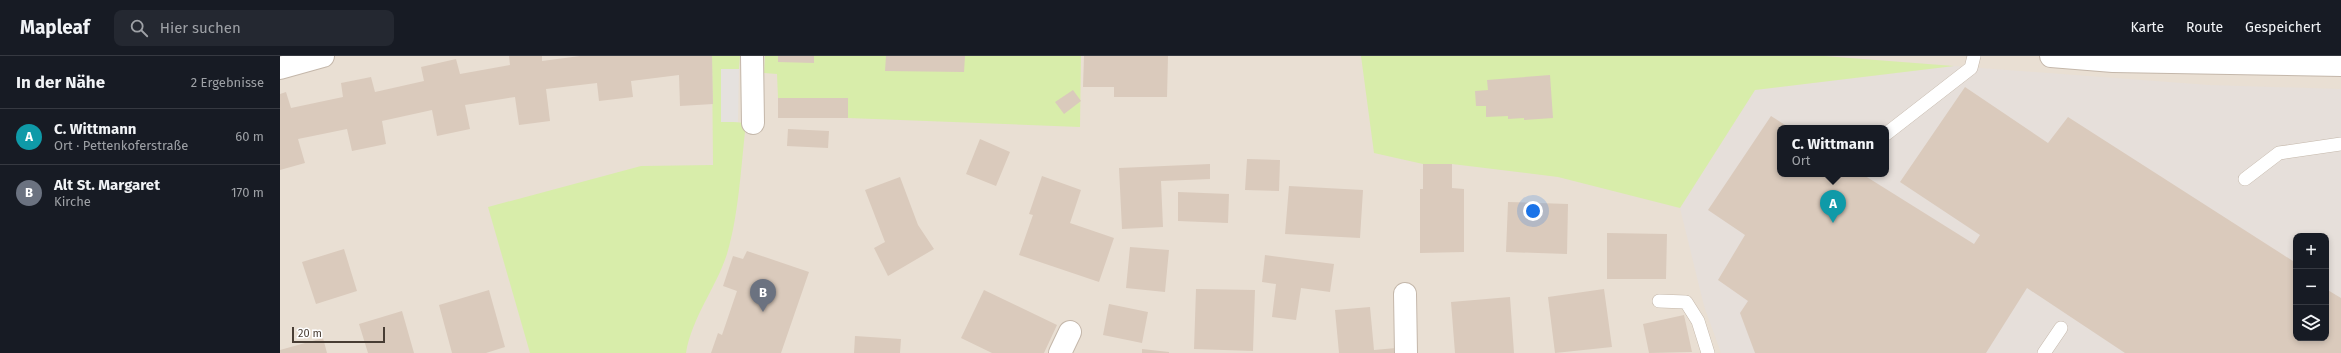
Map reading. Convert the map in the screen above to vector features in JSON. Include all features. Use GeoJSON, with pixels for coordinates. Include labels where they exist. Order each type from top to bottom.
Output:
{"type":"FeatureCollection","features":[{"type":"Feature","properties":{"kind":"street"},"geometry":{"type":"LineString","coordinates":[[280,68],[323,56]]}},
{"type":"Feature","properties":{"kind":"street"},"geometry":{"type":"LineString","coordinates":[[752,56],[753,123]]}},
{"type":"Feature","properties":{"kind":"street"},"geometry":{"type":"LineString","coordinates":[[2051,56],[2113,61],[2341,65]]}},
{"type":"Feature","properties":{"kind":"street"},"geometry":{"type":"LineString","coordinates":[[1405,294],[1406,353]]}},
{"type":"Feature","properties":{"kind":"street"},"geometry":{"type":"LineString","coordinates":[[1060,353],[1070,332]]}},
{"type":"Feature","properties":{"kind":"lane"},"geometry":{"type":"LineString","coordinates":[[1889,132],[1971,68],[1974,56]]}},
{"type":"Feature","properties":{"kind":"lane"},"geometry":{"type":"LineString","coordinates":[[2245,179],[2279,153],[2341,144]]}},
{"type":"Feature","properties":{"kind":"lane"},"geometry":{"type":"LineString","coordinates":[[1659,300],[1686,302],[1698,321],[1708,353]]}},
{"type":"Feature","properties":{"kind":"lane"},"geometry":{"type":"LineString","coordinates":[[2044,353],[2061,328]]}},
{"type":"Feature","properties":{"kind":"shaded area"},"geometry":{"type":"Polygon","coordinates":[[[280,56],[2341,56],[2341,353],[280,353],[280,56]]]}},
{"type":"Feature","properties":{"kind":"shaded area"},"geometry":{"type":"Polygon","coordinates":[[[1954,66],[2209,85],[2341,89],[2341,353],[1721,353],[1704,306],[1680,208],[1755,90],[1954,66]]]}},
{"type":"Feature","properties":{"kind":"shaded area"},"geometry":{"type":"Polygon","coordinates":[[[721,69],[739,69],[738,122],[721,122],[721,69]]]}},
{"type":"Feature","properties":{"kind":"green space"},"geometry":{"type":"Polygon","coordinates":[[[712,56],[740,56],[739,69],[722,69],[721,121],[746,123],[737,206],[731,239],[717,279],[693,327],[686,353],[530,353],[488,207],[641,166],[713,165],[712,56]]]}},
{"type":"Feature","properties":{"kind":"green space"},"geometry":{"type":"Polygon","coordinates":[[[765,56],[1081,56],[1080,127],[848,118],[847,98],[778,98],[777,74],[764,73],[765,56]]]}},
{"type":"Feature","properties":{"kind":"green space"},"geometry":{"type":"Polygon","coordinates":[[[1361,56],[1824,56],[1954,66],[1755,90],[1680,208],[1558,177],[1452,164],[1423,164],[1374,153],[1361,56]]]}},
{"type":"Feature","properties":{"kind":"building"},"geometry":{"type":"Polygon","coordinates":[[[509,56],[542,56],[542,61],[580,56],[712,56],[713,104],[680,106],[679,75],[631,81],[633,97],[599,101],[597,83],[546,89],[550,121],[519,125],[515,97],[465,105],[470,129],[437,136],[432,110],[382,121],[386,144],[352,151],[347,129],[298,139],[305,163],[280,170],[280,94],[286,92],[291,108],[343,97],[341,83],[371,77],[375,92],[424,81],[421,67],[456,59],[460,74],[510,65],[509,56]]]}},
{"type":"Feature","properties":{"kind":"building"},"geometry":{"type":"Polygon","coordinates":[[[778,56],[814,56],[814,63],[778,62],[778,56]]]}},
{"type":"Feature","properties":{"kind":"building"},"geometry":{"type":"Polygon","coordinates":[[[886,56],[965,56],[964,72],[885,71],[886,56]]]}},
{"type":"Feature","properties":{"kind":"building"},"geometry":{"type":"Polygon","coordinates":[[[1084,56],[1168,56],[1167,97],[1114,97],[1114,87],[1083,87],[1084,56]]]}},
{"type":"Feature","properties":{"kind":"building"},"geometry":{"type":"Polygon","coordinates":[[[1550,75],[1553,118],[1524,120],[1524,118],[1508,119],[1508,116],[1486,117],[1486,106],[1476,106],[1475,91],[1488,90],[1487,80],[1550,75]]]}},
{"type":"Feature","properties":{"kind":"building"},"geometry":{"type":"Polygon","coordinates":[[[1965,87],[2048,143],[2068,117],[2293,261],[2293,341],[2329,341],[2329,291],[2341,298],[2341,353],[2125,353],[2027,288],[1986,353],[1755,353],[1740,313],[1748,301],[1718,280],[1745,235],[1708,210],[1771,116],[1785,125],[1777,125],[1777,177],[1867,177],[1974,244],[1980,235],[1900,182],[1965,87]]]}},
{"type":"Feature","properties":{"kind":"building"},"geometry":{"type":"Polygon","coordinates":[[[1073,90],[1081,101],[1064,114],[1055,102],[1073,90]]]}},
{"type":"Feature","properties":{"kind":"building"},"geometry":{"type":"Polygon","coordinates":[[[778,98],[848,98],[848,118],[778,118],[778,98]]]}},
{"type":"Feature","properties":{"kind":"building"},"geometry":{"type":"Polygon","coordinates":[[[788,129],[829,131],[828,148],[787,146],[788,129]]]}},
{"type":"Feature","properties":{"kind":"building"},"geometry":{"type":"Polygon","coordinates":[[[980,139],[1010,152],[996,186],[966,174],[980,139]]]}},
{"type":"Feature","properties":{"kind":"building"},"geometry":{"type":"Polygon","coordinates":[[[1247,159],[1280,160],[1279,191],[1245,190],[1247,159]]]}},
{"type":"Feature","properties":{"kind":"building"},"geometry":{"type":"Polygon","coordinates":[[[1210,164],[1210,179],[1161,181],[1163,227],[1122,229],[1119,168],[1210,164]]]}},
{"type":"Feature","properties":{"kind":"building"},"geometry":{"type":"Polygon","coordinates":[[[1423,164],[1452,164],[1452,188],[1464,189],[1464,252],[1420,253],[1420,189],[1423,189],[1423,164]]]}},
{"type":"Feature","properties":{"kind":"building"},"geometry":{"type":"Polygon","coordinates":[[[1042,176],[1081,190],[1070,223],[1114,238],[1099,282],[1019,255],[1033,215],[1029,214],[1042,176]]]}},
{"type":"Feature","properties":{"kind":"building"},"geometry":{"type":"Polygon","coordinates":[[[900,177],[918,225],[934,249],[888,276],[874,248],[885,242],[865,190],[900,177]]]}},
{"type":"Feature","properties":{"kind":"building"},"geometry":{"type":"Polygon","coordinates":[[[1289,186],[1363,190],[1360,238],[1285,234],[1289,186]]]}},
{"type":"Feature","properties":{"kind":"building"},"geometry":{"type":"Polygon","coordinates":[[[1178,192],[1229,194],[1228,223],[1178,221],[1178,192]]]}},
{"type":"Feature","properties":{"kind":"building"},"geometry":{"type":"Polygon","coordinates":[[[1508,202],[1568,204],[1567,254],[1506,252],[1508,202]]]}},
{"type":"Feature","properties":{"kind":"building"},"geometry":{"type":"Polygon","coordinates":[[[1607,233],[1667,234],[1666,279],[1607,279],[1607,233]]]}},
{"type":"Feature","properties":{"kind":"building"},"geometry":{"type":"Polygon","coordinates":[[[1130,247],[1169,250],[1165,292],[1126,288],[1130,247]]]}},
{"type":"Feature","properties":{"kind":"building"},"geometry":{"type":"Polygon","coordinates":[[[344,249],[357,291],[316,304],[302,262],[344,249]]]}},
{"type":"Feature","properties":{"kind":"building"},"geometry":{"type":"Polygon","coordinates":[[[747,251],[809,272],[781,353],[711,353],[718,333],[722,335],[737,291],[723,286],[733,256],[743,259],[747,251]]]}},
{"type":"Feature","properties":{"kind":"building"},"geometry":{"type":"Polygon","coordinates":[[[1265,255],[1334,264],[1330,292],[1301,288],[1296,320],[1272,317],[1276,284],[1262,282],[1265,255]]]}},
{"type":"Feature","properties":{"kind":"building"},"geometry":{"type":"Polygon","coordinates":[[[1196,289],[1255,290],[1253,351],[1194,349],[1196,289]]]}},
{"type":"Feature","properties":{"kind":"building"},"geometry":{"type":"Polygon","coordinates":[[[1604,289],[1612,347],[1555,353],[1548,297],[1604,289]]]}},
{"type":"Feature","properties":{"kind":"building"},"geometry":{"type":"Polygon","coordinates":[[[489,290],[505,347],[486,353],[452,353],[439,305],[489,290]]]}},
{"type":"Feature","properties":{"kind":"building"},"geometry":{"type":"Polygon","coordinates":[[[984,290],[1057,325],[1044,353],[992,353],[961,338],[984,290]]]}},
{"type":"Feature","properties":{"kind":"building"},"geometry":{"type":"Polygon","coordinates":[[[1510,297],[1514,353],[1455,353],[1451,302],[1510,297]]]}},
{"type":"Feature","properties":{"kind":"building"},"geometry":{"type":"Polygon","coordinates":[[[1109,304],[1148,312],[1142,343],[1103,335],[1109,304]]]}},
{"type":"Feature","properties":{"kind":"building"},"geometry":{"type":"Polygon","coordinates":[[[1370,307],[1374,350],[1396,348],[1396,353],[1339,353],[1335,310],[1370,307]]]}},
{"type":"Feature","properties":{"kind":"building"},"geometry":{"type":"Polygon","coordinates":[[[402,311],[414,353],[368,353],[359,324],[402,311]]]}},
{"type":"Feature","properties":{"kind":"building"},"geometry":{"type":"Polygon","coordinates":[[[1684,315],[1692,352],[1649,353],[1643,324],[1684,315]]]}},
{"type":"Feature","properties":{"kind":"building"},"geometry":{"type":"Polygon","coordinates":[[[855,336],[901,339],[900,353],[854,353],[855,336]]]}},
{"type":"Feature","properties":{"kind":"building"},"geometry":{"type":"Polygon","coordinates":[[[323,338],[327,353],[280,353],[280,350],[323,338]]]}},
{"type":"Feature","properties":{"kind":"building"},"geometry":{"type":"Polygon","coordinates":[[[1142,349],[1169,352],[1169,353],[1142,353],[1142,349]]]}},
{"type":"Feature","properties":{"kind":"place","name":"C. Wittmann"},"geometry":{"type":"Point","coordinates":[1833,223]}},
{"type":"Feature","properties":{"kind":"place","name":"Alt St. Margaret"},"geometry":{"type":"Point","coordinates":[763,312]}}]}
